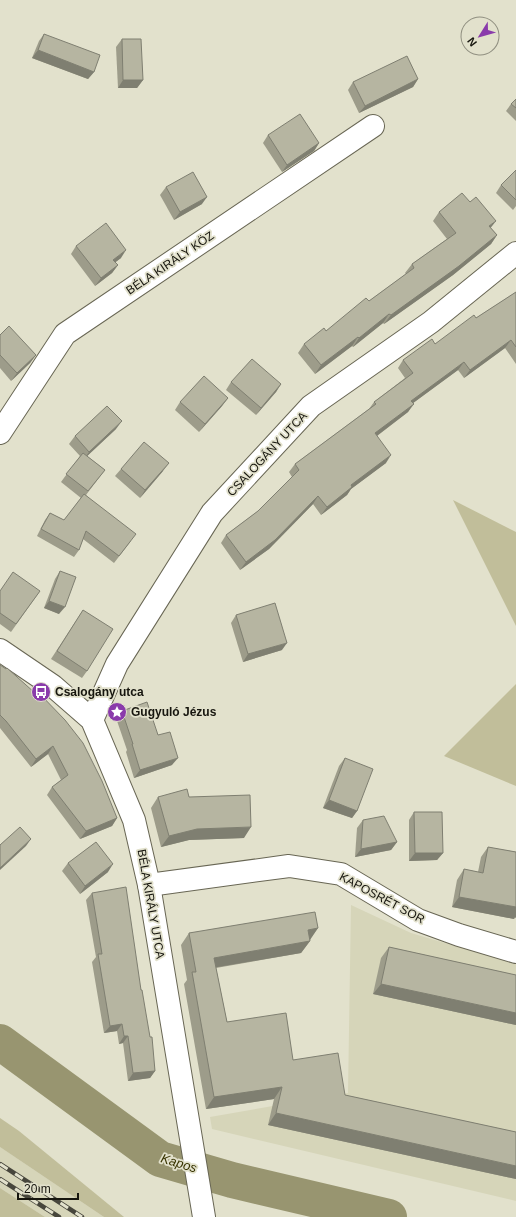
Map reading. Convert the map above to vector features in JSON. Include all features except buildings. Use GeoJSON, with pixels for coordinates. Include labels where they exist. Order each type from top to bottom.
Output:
{"type":"FeatureCollection","features":[{"type":"Feature","properties":{"kind":"street","name":"BÉLA KIRÁLY KÖZ"},"geometry":{"type":"LineString","coordinates":[[0,433],[65,334],[373,126]]}},
{"type":"Feature","properties":{"kind":"street","name":"CSALOGÁNY UTCA"},"geometry":{"type":"LineString","coordinates":[[92,720],[117,664],[212,513],[311,406],[431,322],[516,253]]}},
{"type":"Feature","properties":{"kind":"street","name":"BÉLA KIRÁLY UTCA"},"geometry":{"type":"LineString","coordinates":[[0,650],[53,686],[92,720],[134,820],[149,885],[203,1214]]}},
{"type":"Feature","properties":{"kind":"street","name":"KAPOSRÉT SOR"},"geometry":{"type":"LineString","coordinates":[[149,885],[289,866],[341,874],[418,920],[459,935],[516,952]]}},
{"type":"Feature","properties":{"kind":"shaded area"},"geometry":{"type":"Polygon","coordinates":[[[453,500],[516,532],[516,626],[453,500]]]}},
{"type":"Feature","properties":{"kind":"shaded area"},"geometry":{"type":"Polygon","coordinates":[[[516,684],[516,786],[444,756],[516,684]]]}},
{"type":"Feature","properties":{"kind":"shaded area"},"geometry":{"type":"Polygon","coordinates":[[[351,905],[411,933],[516,964],[516,1201],[212,1129],[210,1117],[348,1093],[351,905]]]}},
{"type":"Feature","properties":{"kind":"shaded area"},"geometry":{"type":"Polygon","coordinates":[[[0,1118],[19,1131],[124,1217],[104,1217],[0,1147],[0,1118]]]}},
{"type":"Feature","properties":{"kind":"shaded area"},"geometry":{"type":"Polygon","coordinates":[[[0,1147],[104,1217],[45,1217],[0,1188],[0,1147]]]}},
{"type":"Feature","properties":{"kind":"shaded area"},"geometry":{"type":"Polygon","coordinates":[[[0,1188],[45,1217],[0,1217],[0,1188]]]}},
{"type":"Feature","properties":{"kind":"waterway","name":"Kapos"},"geometry":{"type":"LineString","coordinates":[[0,1042],[160,1159],[232,1180],[389,1217]]}},
{"type":"Feature","properties":{"kind":"railway"},"geometry":{"type":"LineString","coordinates":[[0,1164],[82,1217]]}},
{"type":"Feature","properties":{"kind":"railway"},"geometry":{"type":"LineString","coordinates":[[0,1179],[59,1217]]}},
{"type":"Feature","properties":{"kind":"place","name":"Csalogány utca"},"geometry":{"type":"Point","coordinates":[41,692]}},
{"type":"Feature","properties":{"kind":"place","name":"Gugyuló Jézus"},"geometry":{"type":"Point","coordinates":[117,712]}}]}
